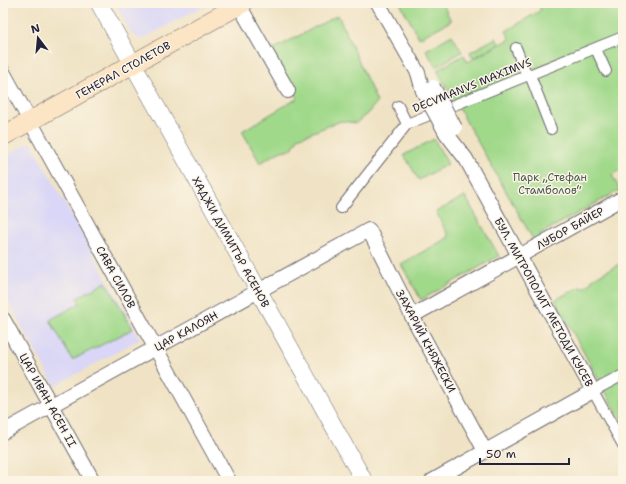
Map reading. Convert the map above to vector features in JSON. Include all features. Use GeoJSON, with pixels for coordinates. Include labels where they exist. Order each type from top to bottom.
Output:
{"type":"FeatureCollection","features":[{"type":"Feature","properties":{"kind":"main road","name":"ГЕНЕРАЛ СТОЛЕТОВ"},"geometry":{"type":"LineString","coordinates":[[3,136],[241,4]]}},
{"type":"Feature","properties":{"kind":"street","name":"ХАДЖИ ДИМИТЪР АСЕНОВ"},"geometry":{"type":"LineString","coordinates":[[99,3],[364,481]]}},
{"type":"Feature","properties":{"kind":"street","name":"БУЛ. МИТРОПОЛИТ МЕТОДИ КУСЕВ"},"geometry":{"type":"LineString","coordinates":[[378,3],[428,89],[623,445]]}},
{"type":"Feature","properties":{"kind":"street"},"geometry":{"type":"LineString","coordinates":[[241,4],[288,91]]}},
{"type":"Feature","properties":{"kind":"street","name":"DECVMANVS MAXIMVS"},"geometry":{"type":"LineString","coordinates":[[341,208],[407,124],[623,37]]}},
{"type":"Feature","properties":{"kind":"street"},"geometry":{"type":"LineString","coordinates":[[516,48],[551,129]]}},
{"type":"Feature","properties":{"kind":"street"},"geometry":{"type":"LineString","coordinates":[[596,49],[606,71]]}},
{"type":"Feature","properties":{"kind":"street","name":"САВА СИЛОВ"},"geometry":{"type":"LineString","coordinates":[[3,72],[229,481]]}},
{"type":"Feature","properties":{"kind":"street"},"geometry":{"type":"LineString","coordinates":[[398,106],[407,124]]}},
{"type":"Feature","properties":{"kind":"street","name":"ЛУБОР БАЙЕР"},"geometry":{"type":"LineString","coordinates":[[412,316],[623,198]]}},
{"type":"Feature","properties":{"kind":"street","name":"ЦАР КАЛОЯН"},"geometry":{"type":"LineString","coordinates":[[3,432],[369,230]]}},
{"type":"Feature","properties":{"kind":"street","name":"ЗАХАРИЙ КНЯЖЕСКИ"},"geometry":{"type":"LineString","coordinates":[[369,230],[412,316],[485,451]]}},
{"type":"Feature","properties":{"kind":"street","name":"ЦАР ИВАН АСЕН II"},"geometry":{"type":"LineString","coordinates":[[3,319],[93,481]]}},
{"type":"Feature","properties":{"kind":"street"},"geometry":{"type":"LineString","coordinates":[[432,481],[623,375]]}},
{"type":"Feature","properties":{"kind":"shaded area"},"geometry":{"type":"Polygon","coordinates":[[[115,3],[208,3],[141,40],[132,34],[115,3]]]}},
{"type":"Feature","properties":{"kind":"shaded area"},"geometry":{"type":"Polygon","coordinates":[[[31,142],[140,339],[55,386],[3,292],[3,157],[31,142]]]}},
{"type":"Feature","properties":{"kind":"green space"},"geometry":{"type":"Polygon","coordinates":[[[400,3],[442,3],[451,21],[419,38],[400,3]]]}},
{"type":"Feature","properties":{"kind":"green space","name":"Парк „Стефан Стамболов“"},"geometry":{"type":"Polygon","coordinates":[[[543,3],[623,3],[623,168],[612,175],[620,190],[540,234],[540,238],[534,241],[437,70],[464,55],[468,62],[510,39],[506,31],[541,10],[539,6],[543,3]]]}},
{"type":"Feature","properties":{"kind":"green space"},"geometry":{"type":"Polygon","coordinates":[[[338,15],[377,102],[368,113],[356,123],[341,121],[298,138],[292,149],[281,151],[260,163],[242,131],[298,98],[272,50],[338,15]]]}},
{"type":"Feature","properties":{"kind":"green space"},"geometry":{"type":"Polygon","coordinates":[[[452,35],[462,52],[436,67],[426,50],[452,35]]]}},
{"type":"Feature","properties":{"kind":"green space"},"geometry":{"type":"Polygon","coordinates":[[[496,38],[499,44],[473,58],[470,52],[496,38]]]}},
{"type":"Feature","properties":{"kind":"green space"},"geometry":{"type":"Polygon","coordinates":[[[434,139],[448,164],[419,180],[404,155],[434,139]]]}},
{"type":"Feature","properties":{"kind":"green space"},"geometry":{"type":"Polygon","coordinates":[[[465,196],[499,256],[421,300],[401,264],[449,237],[436,212],[465,196]]]}},
{"type":"Feature","properties":{"kind":"green space"},"geometry":{"type":"Polygon","coordinates":[[[623,262],[623,424],[555,300],[579,287],[583,288],[590,284],[592,279],[623,262]]]}},
{"type":"Feature","properties":{"kind":"green space"},"geometry":{"type":"Polygon","coordinates":[[[106,282],[133,329],[72,360],[50,320],[80,303],[77,298],[106,282]]]}}]}
